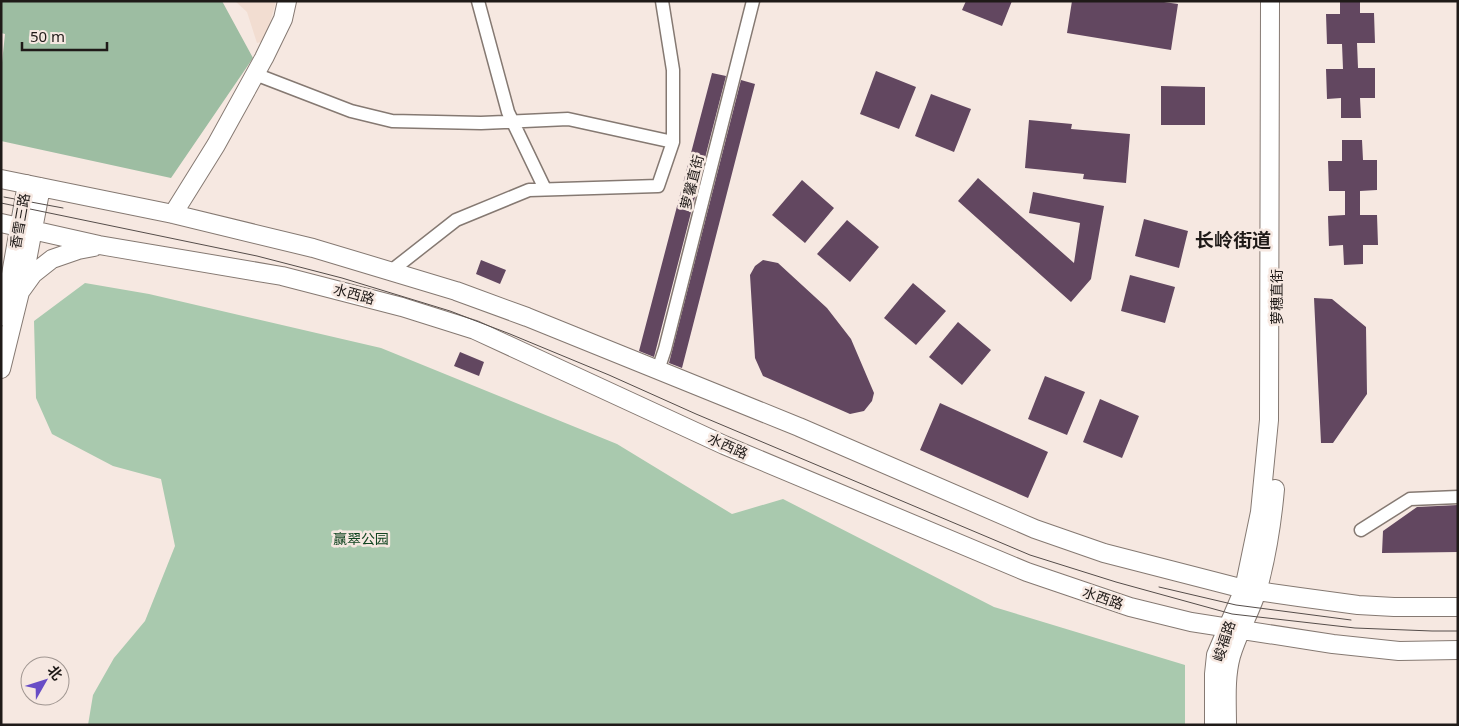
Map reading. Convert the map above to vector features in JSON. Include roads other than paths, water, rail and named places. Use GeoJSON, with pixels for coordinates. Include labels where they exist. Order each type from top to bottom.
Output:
{"type":"FeatureCollection","features":[{"type":"Feature","properties":{"kind":"main road"},"geometry":{"type":"LineString","coordinates":[[173,214],[216,145],[255,74],[283,19],[288,1]]}},
{"type":"Feature","properties":{"kind":"main road","name":"萝穗直街"},"geometry":{"type":"LineString","coordinates":[[1250,590],[1269,420],[1270,1]]}},
{"type":"Feature","properties":{"kind":"main road","name":"萝穗直街"},"geometry":{"type":"LineString","coordinates":[[1250,590],[1264,564],[1272,520],[1278,447],[1276,337],[1280,1]]}},
{"type":"Feature","properties":{"kind":"main road"},"geometry":{"type":"LineString","coordinates":[[1,179],[173,214],[313,248],[486,302],[799,427],[1035,529],[1104,553],[1250,590],[1358,605],[1458,607]]}},
{"type":"Feature","properties":{"kind":"main road","name":"香雪三路"},"geometry":{"type":"LineString","coordinates":[[1,316],[15,286],[34,186]]}},
{"type":"Feature","properties":{"kind":"main road","name":"水西路"},"geometry":{"type":"LineString","coordinates":[[1,223],[99,246],[282,276],[402,307],[475,330],[724,444],[1028,572],[1130,607],[1191,622],[1333,644],[1399,651],[1458,650]]}},
{"type":"Feature","properties":{"kind":"main road"},"geometry":{"type":"LineString","coordinates":[[15,286],[52,259],[78,250],[99,246]]}},
{"type":"Feature","properties":{"kind":"main road"},"geometry":{"type":"LineString","coordinates":[[1,260],[15,286],[1,369]]}},
{"type":"Feature","properties":{"kind":"main road","name":"峻福路"},"geometry":{"type":"LineString","coordinates":[[1214,725],[1216,655],[1234,629],[1250,590]]}},
{"type":"Feature","properties":{"kind":"main road","name":"峻福路"},"geometry":{"type":"LineString","coordinates":[[1227,725],[1226,685],[1234,629]]}},
{"type":"Feature","properties":{"kind":"street"},"geometry":{"type":"LineString","coordinates":[[478,1],[508,112],[545,189]]}},
{"type":"Feature","properties":{"kind":"street"},"geometry":{"type":"LineString","coordinates":[[392,272],[456,220],[529,190],[658,186],[673,142],[673,70],[662,1]]}},
{"type":"Feature","properties":{"kind":"street","name":"萝馨直街"},"geometry":{"type":"LineString","coordinates":[[658,370],[753,1]]}},
{"type":"Feature","properties":{"kind":"street"},"geometry":{"type":"LineString","coordinates":[[255,74],[351,111],[392,121],[481,123],[568,119],[673,142]]}},
{"type":"Feature","properties":{"kind":"street"},"geometry":{"type":"LineString","coordinates":[[1361,530],[1410,499],[1458,497]]}},
{"type":"Feature","properties":{"kind":"tram line"},"geometry":{"type":"LineString","coordinates":[[4,197],[63,208]]}},
{"type":"Feature","properties":{"kind":"tram line"},"geometry":{"type":"LineString","coordinates":[[1,203],[257,256],[342,278],[450,311],[609,375],[696,414],[1030,555],[1116,582],[1232,614],[1355,628],[1458,631]]}},
{"type":"Feature","properties":{"kind":"tram line"},"geometry":{"type":"LineString","coordinates":[[1159,587],[1236,605],[1351,620]]}},
{"type":"Feature","properties":{"kind":"district","name":"长岭街道"},"geometry":{"type":"Point","coordinates":[1233,240]}},
{"type":"Feature","properties":{"kind":"park label","name":"赢翠公园"},"geometry":{"type":"Point","coordinates":[361,539]}}]}
